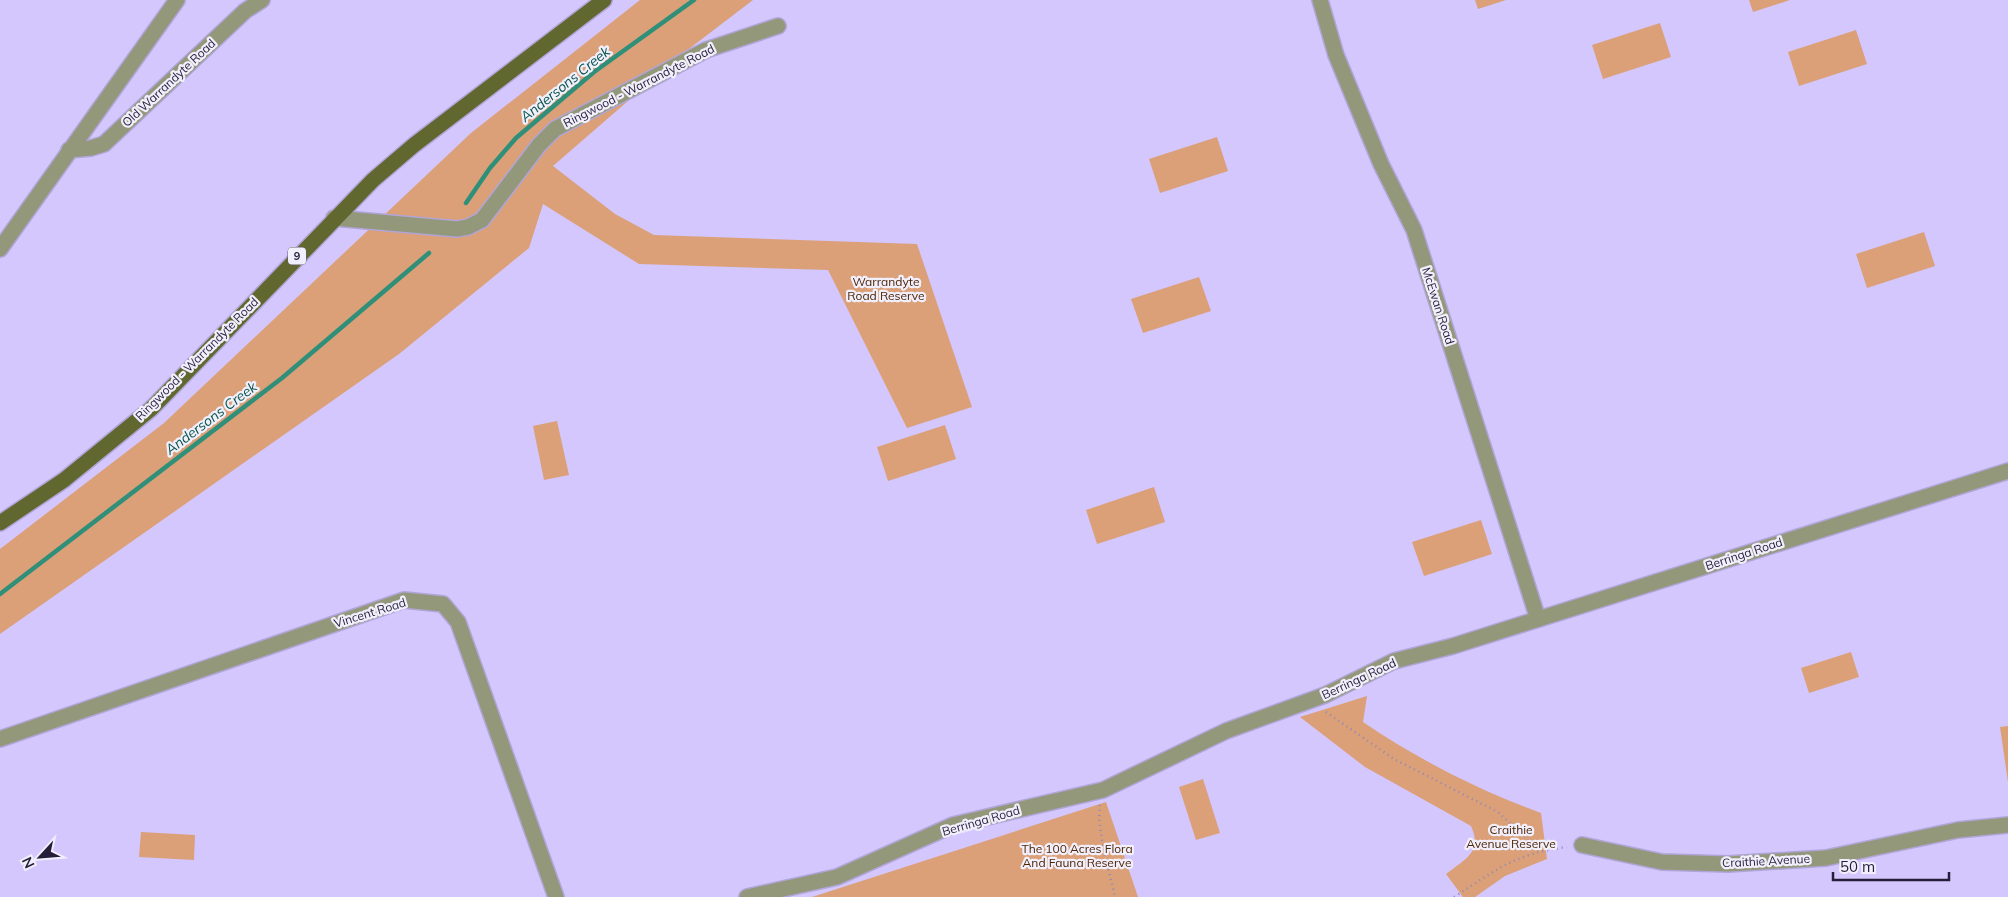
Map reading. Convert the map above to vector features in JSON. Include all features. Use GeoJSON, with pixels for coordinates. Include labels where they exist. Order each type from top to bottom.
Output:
{"type":"FeatureCollection","features":[{"type":"Feature","properties":{"kind":"main road","name":"Ringwood - Warrandyte Road"},"geometry":{"type":"LineString","coordinates":[[0,523],[64,480],[151,408],[334,218],[414,144],[604,0]]}},
{"type":"Feature","properties":{"kind":"street"},"geometry":{"type":"LineString","coordinates":[[0,248],[177,0]]}},
{"type":"Feature","properties":{"kind":"street","name":"Old Warrandyte Road"},"geometry":{"type":"LineString","coordinates":[[69,150],[91,148],[104,144],[245,11],[262,0]]}},
{"type":"Feature","properties":{"kind":"street","name":"McEwan Road"},"geometry":{"type":"LineString","coordinates":[[1320,0],[1336,55],[1381,164],[1414,230],[1538,619]]}},
{"type":"Feature","properties":{"kind":"street","name":"Ringwood - Warrandyte Road"},"geometry":{"type":"LineString","coordinates":[[334,218],[457,229],[468,228],[482,220],[540,145],[555,129],[706,50],[778,26]]}},
{"type":"Feature","properties":{"kind":"street","name":"Berringa Road"},"geometry":{"type":"LineString","coordinates":[[747,897],[837,877],[953,826],[1103,790],[1226,732],[1310,701],[1394,662],[1453,646],[2008,471]]}},
{"type":"Feature","properties":{"kind":"street","name":"Vincent Road"},"geometry":{"type":"LineString","coordinates":[[0,739],[404,600],[443,604],[458,622],[556,897]]}},
{"type":"Feature","properties":{"kind":"street","name":"Craithie Avenue"},"geometry":{"type":"LineString","coordinates":[[1582,845],[1662,862],[1699,864],[1826,858],[1958,830],[2008,825]]}},
{"type":"Feature","properties":{"kind":"path"},"geometry":{"type":"LineString","coordinates":[[1310,701],[1394,759],[1498,812],[1539,850]]}},
{"type":"Feature","properties":{"kind":"path"},"geometry":{"type":"LineString","coordinates":[[1103,790],[1099,812],[1115,897]]}},
{"type":"Feature","properties":{"kind":"path"},"geometry":{"type":"LineString","coordinates":[[1454,897],[1512,860],[1539,850],[1582,845]]}},
{"type":"Feature","properties":{"kind":"green space","name":"Warrandyte Road Reserve"},"geometry":{"type":"Polygon","coordinates":[[[640,0],[753,0],[681,55],[553,166],[615,214],[654,235],[917,244],[972,407],[907,428],[828,270],[639,264],[543,204],[529,248],[399,354],[0,634],[0,549],[164,423],[471,133],[640,0]]]}},
{"type":"Feature","properties":{"kind":"green space"},"geometry":{"type":"Polygon","coordinates":[[[1475,0],[1506,0],[1478,9],[1475,0]]]}},
{"type":"Feature","properties":{"kind":"green space"},"geometry":{"type":"Polygon","coordinates":[[[1749,0],[1790,0],[1753,12],[1749,0]]]}},
{"type":"Feature","properties":{"kind":"green space"},"geometry":{"type":"Polygon","coordinates":[[[1660,23],[1671,57],[1603,79],[1592,45],[1660,23]]]}},
{"type":"Feature","properties":{"kind":"green space"},"geometry":{"type":"Polygon","coordinates":[[[1856,30],[1867,64],[1799,86],[1788,52],[1856,30]]]}},
{"type":"Feature","properties":{"kind":"green space"},"geometry":{"type":"Polygon","coordinates":[[[1217,137],[1228,171],[1160,193],[1149,159],[1217,137]]]}},
{"type":"Feature","properties":{"kind":"green space"},"geometry":{"type":"Polygon","coordinates":[[[1924,232],[1935,266],[1867,288],[1856,254],[1924,232]]]}},
{"type":"Feature","properties":{"kind":"green space"},"geometry":{"type":"Polygon","coordinates":[[[1199,277],[1211,311],[1143,333],[1131,299],[1199,277]]]}},
{"type":"Feature","properties":{"kind":"green space"},"geometry":{"type":"Polygon","coordinates":[[[557,421],[569,475],[544,480],[533,426],[557,421]]]}},
{"type":"Feature","properties":{"kind":"green space"},"geometry":{"type":"Polygon","coordinates":[[[945,425],[956,459],[888,481],[877,447],[945,425]]]}},
{"type":"Feature","properties":{"kind":"green space"},"geometry":{"type":"Polygon","coordinates":[[[1154,487],[1165,522],[1097,544],[1086,510],[1154,487]]]}},
{"type":"Feature","properties":{"kind":"green space"},"geometry":{"type":"Polygon","coordinates":[[[1481,520],[1492,554],[1424,576],[1412,542],[1481,520]]]}},
{"type":"Feature","properties":{"kind":"green space"},"geometry":{"type":"Polygon","coordinates":[[[1851,652],[1859,677],[1809,693],[1801,668],[1851,652]]]}},
{"type":"Feature","properties":{"kind":"green space","name":"Craithie Avenue Reserve"},"geometry":{"type":"Polygon","coordinates":[[[1367,696],[1363,722],[1449,773],[1541,813],[1547,859],[1505,876],[1475,897],[1463,897],[1446,874],[1465,859],[1473,849],[1475,842],[1471,826],[1365,767],[1300,717],[1367,696]]]}},
{"type":"Feature","properties":{"kind":"green space"},"geometry":{"type":"Polygon","coordinates":[[[2008,726],[2008,782],[2000,727],[2008,726]]]}},
{"type":"Feature","properties":{"kind":"green space"},"geometry":{"type":"Polygon","coordinates":[[[1203,779],[1220,833],[1196,840],[1179,787],[1203,779]]]}},
{"type":"Feature","properties":{"kind":"green space","name":"The 100 Acres Flora And Fauna Reserve"},"geometry":{"type":"Polygon","coordinates":[[[1106,802],[1138,897],[812,897],[1106,802]]]}},
{"type":"Feature","properties":{"kind":"green space"},"geometry":{"type":"Polygon","coordinates":[[[141,832],[195,835],[194,860],[139,857],[141,832]]]}},
{"type":"Feature","properties":{"kind":"waterway","name":"Andersons Creek"},"geometry":{"type":"LineString","coordinates":[[466,203],[490,168],[516,138],[594,72],[694,0]]}},
{"type":"Feature","properties":{"kind":"waterway","name":"Andersons Creek"},"geometry":{"type":"LineString","coordinates":[[0,594],[282,378],[429,253]]}}]}
